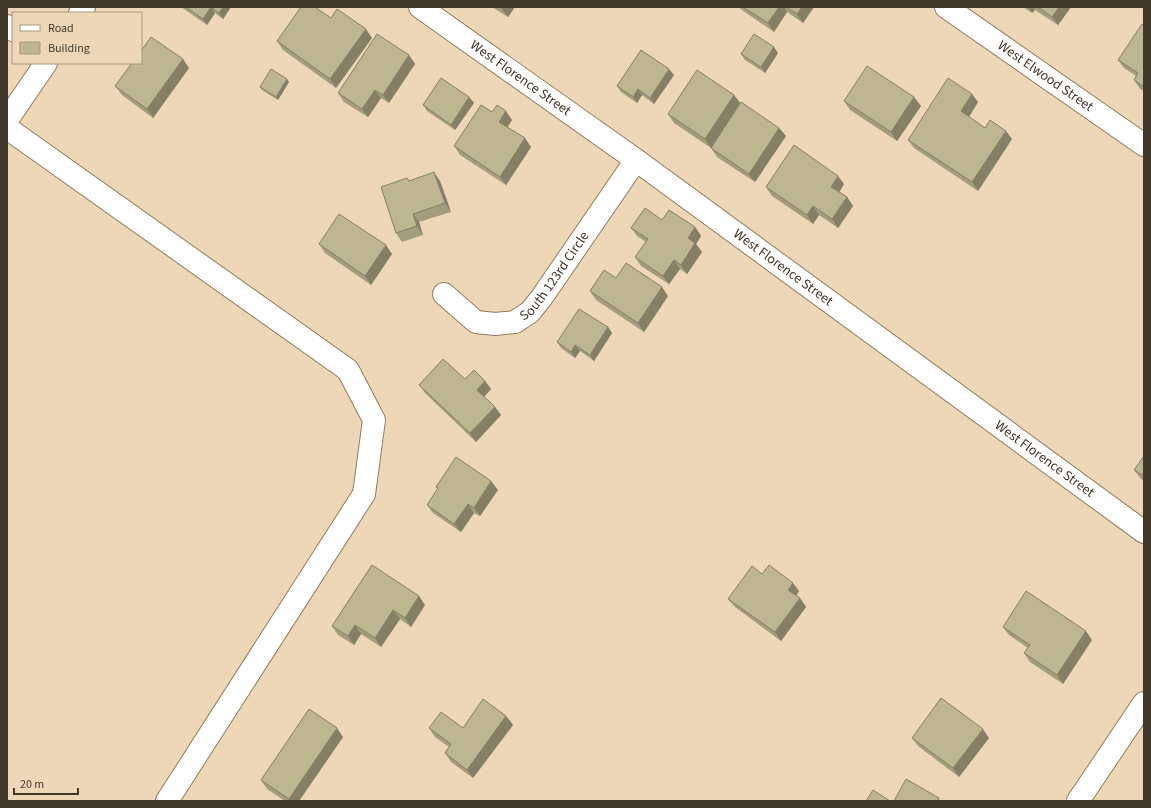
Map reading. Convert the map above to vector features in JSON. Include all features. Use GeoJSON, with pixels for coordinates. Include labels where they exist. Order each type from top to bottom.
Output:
{"type":"FeatureCollection","features":[{"type":"Feature","properties":{"kind":"street","name":"West Florence Street"},"geometry":{"type":"LineString","coordinates":[[420,7],[636,160],[1144,532]]}},
{"type":"Feature","properties":{"kind":"street","name":"West Elwood Street"},"geometry":{"type":"LineString","coordinates":[[946,7],[1144,145]]}},
{"type":"Feature","properties":{"kind":"street"},"geometry":{"type":"LineString","coordinates":[[7,120],[45,64]]}},
{"type":"Feature","properties":{"kind":"street"},"geometry":{"type":"LineString","coordinates":[[7,128],[348,370],[374,420],[364,494],[167,801]]}},
{"type":"Feature","properties":{"kind":"street","name":"South 123rd Circle"},"geometry":{"type":"LineString","coordinates":[[444,294],[476,322],[495,324],[514,322],[530,312],[542,297],[636,160]]}},
{"type":"Feature","properties":{"kind":"street"},"geometry":{"type":"LineString","coordinates":[[1078,801],[1144,703]]}},
{"type":"Feature","properties":{"kind":"building"},"geometry":{"type":"Polygon","coordinates":[[[186,7],[211,7],[203,19],[186,7]]]}},
{"type":"Feature","properties":{"kind":"building"},"geometry":{"type":"Polygon","coordinates":[[[211,7],[223,7],[219,13],[211,7]]]}},
{"type":"Feature","properties":{"kind":"building"},"geometry":{"type":"Polygon","coordinates":[[[301,7],[315,7],[331,18],[337,9],[366,29],[330,79],[277,41],[301,7]]]}},
{"type":"Feature","properties":{"kind":"building"},"geometry":{"type":"Polygon","coordinates":[[[743,7],[779,7],[768,23],[743,7]]]}},
{"type":"Feature","properties":{"kind":"building"},"geometry":{"type":"Polygon","coordinates":[[[786,7],[802,7],[797,14],[786,7]]]}},
{"type":"Feature","properties":{"kind":"building"},"geometry":{"type":"Polygon","coordinates":[[[1038,7],[1059,7],[1052,17],[1038,7]]]}},
{"type":"Feature","properties":{"kind":"building"},"geometry":{"type":"Polygon","coordinates":[[[1142,24],[1144,25],[1144,87],[1134,80],[1138,73],[1118,60],[1142,24]]]}},
{"type":"Feature","properties":{"kind":"building"},"geometry":{"type":"Polygon","coordinates":[[[377,34],[409,55],[383,95],[375,90],[362,109],[338,93],[377,34]]]}},
{"type":"Feature","properties":{"kind":"building"},"geometry":{"type":"Polygon","coordinates":[[[754,34],[774,47],[761,67],[741,54],[754,34]]]}},
{"type":"Feature","properties":{"kind":"building"},"geometry":{"type":"Polygon","coordinates":[[[151,37],[183,59],[147,109],[115,86],[131,64],[142,64],[142,50],[151,37]]]}},
{"type":"Feature","properties":{"kind":"building"},"geometry":{"type":"Polygon","coordinates":[[[641,50],[669,69],[650,98],[638,89],[633,97],[617,86],[641,50]]]}},
{"type":"Feature","properties":{"kind":"building"},"geometry":{"type":"Polygon","coordinates":[[[867,66],[914,97],[891,132],[844,101],[867,66]]]}},
{"type":"Feature","properties":{"kind":"building"},"geometry":{"type":"Polygon","coordinates":[[[271,69],[287,79],[276,97],[260,87],[271,69]]]}},
{"type":"Feature","properties":{"kind":"building"},"geometry":{"type":"Polygon","coordinates":[[[697,70],[734,95],[705,139],[668,114],[697,70]]]}},
{"type":"Feature","properties":{"kind":"building"},"geometry":{"type":"Polygon","coordinates":[[[441,78],[469,97],[451,125],[423,105],[441,78]]]}},
{"type":"Feature","properties":{"kind":"building"},"geometry":{"type":"Polygon","coordinates":[[[948,78],[972,94],[961,111],[985,128],[990,120],[1006,131],[972,182],[908,140],[948,78]]]}},
{"type":"Feature","properties":{"kind":"building"},"geometry":{"type":"Polygon","coordinates":[[[741,102],[779,128],[749,174],[711,148],[741,102]]]}},
{"type":"Feature","properties":{"kind":"building"},"geometry":{"type":"Polygon","coordinates":[[[481,105],[492,112],[497,105],[506,111],[499,122],[525,138],[500,177],[454,146],[481,105]]]}},
{"type":"Feature","properties":{"kind":"building"},"geometry":{"type":"Polygon","coordinates":[[[794,145],[838,176],[831,187],[847,197],[832,219],[813,206],[807,215],[766,187],[794,145]]]}},
{"type":"Feature","properties":{"kind":"building"},"geometry":{"type":"Polygon","coordinates":[[[434,172],[445,203],[413,214],[417,226],[396,233],[381,187],[407,178],[409,181],[434,172]]]}},
{"type":"Feature","properties":{"kind":"building"},"geometry":{"type":"Polygon","coordinates":[[[645,208],[662,220],[669,210],[695,227],[688,238],[695,243],[681,265],[674,260],[663,276],[635,257],[648,239],[631,228],[645,208]]]}},
{"type":"Feature","properties":{"kind":"building"},"geometry":{"type":"Polygon","coordinates":[[[339,214],[386,245],[365,276],[319,244],[339,214]]]}},
{"type":"Feature","properties":{"kind":"building"},"geometry":{"type":"Polygon","coordinates":[[[626,263],[662,287],[638,323],[590,291],[604,270],[616,278],[626,263]]]}},
{"type":"Feature","properties":{"kind":"building"},"geometry":{"type":"Polygon","coordinates":[[[579,309],[608,327],[590,355],[575,345],[571,352],[557,342],[579,309]]]}},
{"type":"Feature","properties":{"kind":"building"},"geometry":{"type":"Polygon","coordinates":[[[443,359],[465,379],[474,370],[485,381],[477,390],[495,407],[470,433],[419,385],[443,359]]]}},
{"type":"Feature","properties":{"kind":"building"},"geometry":{"type":"Polygon","coordinates":[[[1144,456],[1144,476],[1134,470],[1144,456]]]}},
{"type":"Feature","properties":{"kind":"building"},"geometry":{"type":"Polygon","coordinates":[[[456,457],[491,481],[474,508],[468,504],[454,524],[427,505],[438,488],[436,487],[456,457]]]}},
{"type":"Feature","properties":{"kind":"building"},"geometry":{"type":"Polygon","coordinates":[[[372,565],[419,596],[405,618],[393,610],[375,638],[355,625],[348,636],[332,626],[372,565]]]}},
{"type":"Feature","properties":{"kind":"building"},"geometry":{"type":"Polygon","coordinates":[[[769,565],[793,583],[788,590],[800,598],[775,632],[728,599],[752,566],[762,574],[769,565]]]}},
{"type":"Feature","properties":{"kind":"building"},"geometry":{"type":"Polygon","coordinates":[[[1026,591],[1086,631],[1057,675],[1024,653],[1030,645],[1003,627],[1026,591]]]}},
{"type":"Feature","properties":{"kind":"building"},"geometry":{"type":"Polygon","coordinates":[[[941,698],[983,729],[953,768],[912,738],[941,698]]]}},
{"type":"Feature","properties":{"kind":"building"},"geometry":{"type":"Polygon","coordinates":[[[483,699],[506,716],[467,770],[445,753],[451,744],[429,728],[441,712],[463,728],[483,699]]]}},
{"type":"Feature","properties":{"kind":"building"},"geometry":{"type":"Polygon","coordinates":[[[309,709],[337,728],[289,799],[261,780],[309,709]]]}},
{"type":"Feature","properties":{"kind":"building"},"geometry":{"type":"Polygon","coordinates":[[[906,779],[939,798],[938,801],[894,801],[906,779]]]}},
{"type":"Feature","properties":{"kind":"building"},"geometry":{"type":"Polygon","coordinates":[[[873,790],[890,801],[866,801],[873,790]]]}}]}
